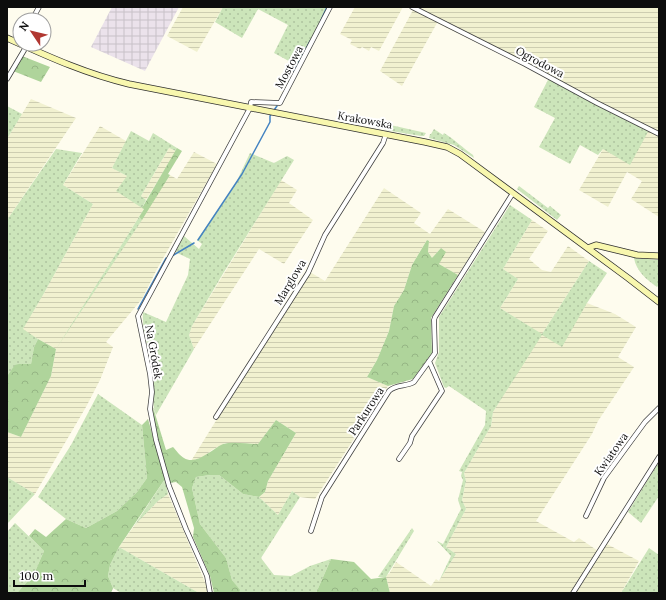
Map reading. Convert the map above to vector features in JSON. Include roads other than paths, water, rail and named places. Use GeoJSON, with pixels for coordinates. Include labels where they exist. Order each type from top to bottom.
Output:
{"type":"FeatureCollection","features":[{"type":"Feature","properties":{"kind":"main road","name":"Krakowska"},"geometry":{"type":"LineString","coordinates":[[37,52],[65,64],[109,79],[269,112],[386,134],[439,145],[454,150],[659,302]]}},
{"type":"Feature","properties":{"kind":"main road"},"geometry":{"type":"LineString","coordinates":[[588,248],[596,245],[637,255],[659,256]]}},
{"type":"Feature","properties":{"kind":"street","name":"Mostowa"},"geometry":{"type":"LineString","coordinates":[[250,108],[251,102],[280,104],[330,7]]}},
{"type":"Feature","properties":{"kind":"street","name":"Ogrodowa"},"geometry":{"type":"LineString","coordinates":[[412,7],[659,134]]}},
{"type":"Feature","properties":{"kind":"street"},"geometry":{"type":"LineString","coordinates":[[7,79],[23,52]]}},
{"type":"Feature","properties":{"kind":"street","name":"Na Gródek"},"geometry":{"type":"LineString","coordinates":[[210,593],[207,576],[168,486],[156,440],[150,409],[152,392],[150,374],[138,316],[250,108]]}},
{"type":"Feature","properties":{"kind":"street","name":"Marglowa"},"geometry":{"type":"LineString","coordinates":[[216,417],[308,273],[323,238],[383,142],[386,134]]}},
{"type":"Feature","properties":{"kind":"street","name":"Parkurowa"},"geometry":{"type":"LineString","coordinates":[[311,531],[322,497],[389,391],[394,387],[412,384],[436,350],[435,316],[513,193]]}},
{"type":"Feature","properties":{"kind":"street"},"geometry":{"type":"LineString","coordinates":[[399,459],[410,443],[412,436],[442,391],[429,361]]}},
{"type":"Feature","properties":{"kind":"street","name":"Kwiatowa"},"geometry":{"type":"LineString","coordinates":[[586,516],[604,478],[645,422],[659,408]]}},
{"type":"Feature","properties":{"kind":"street"},"geometry":{"type":"LineString","coordinates":[[573,593],[659,457]]}},
{"type":"Feature","properties":{"kind":"waterway"},"geometry":{"type":"LineString","coordinates":[[321,20],[327,7]]}},
{"type":"Feature","properties":{"kind":"waterway"},"geometry":{"type":"LineString","coordinates":[[294,71],[310,41]]}},
{"type":"Feature","properties":{"kind":"waterway"},"geometry":{"type":"LineString","coordinates":[[274,110],[277,106]]}},
{"type":"Feature","properties":{"kind":"waterway"},"geometry":{"type":"LineString","coordinates":[[198,240],[242,174],[270,122],[270,116],[272,113]]}},
{"type":"Feature","properties":{"kind":"waterway"},"geometry":{"type":"LineString","coordinates":[[172,256],[194,243]]}},
{"type":"Feature","properties":{"kind":"waterway"},"geometry":{"type":"LineString","coordinates":[[138,309],[166,258]]}}]}
